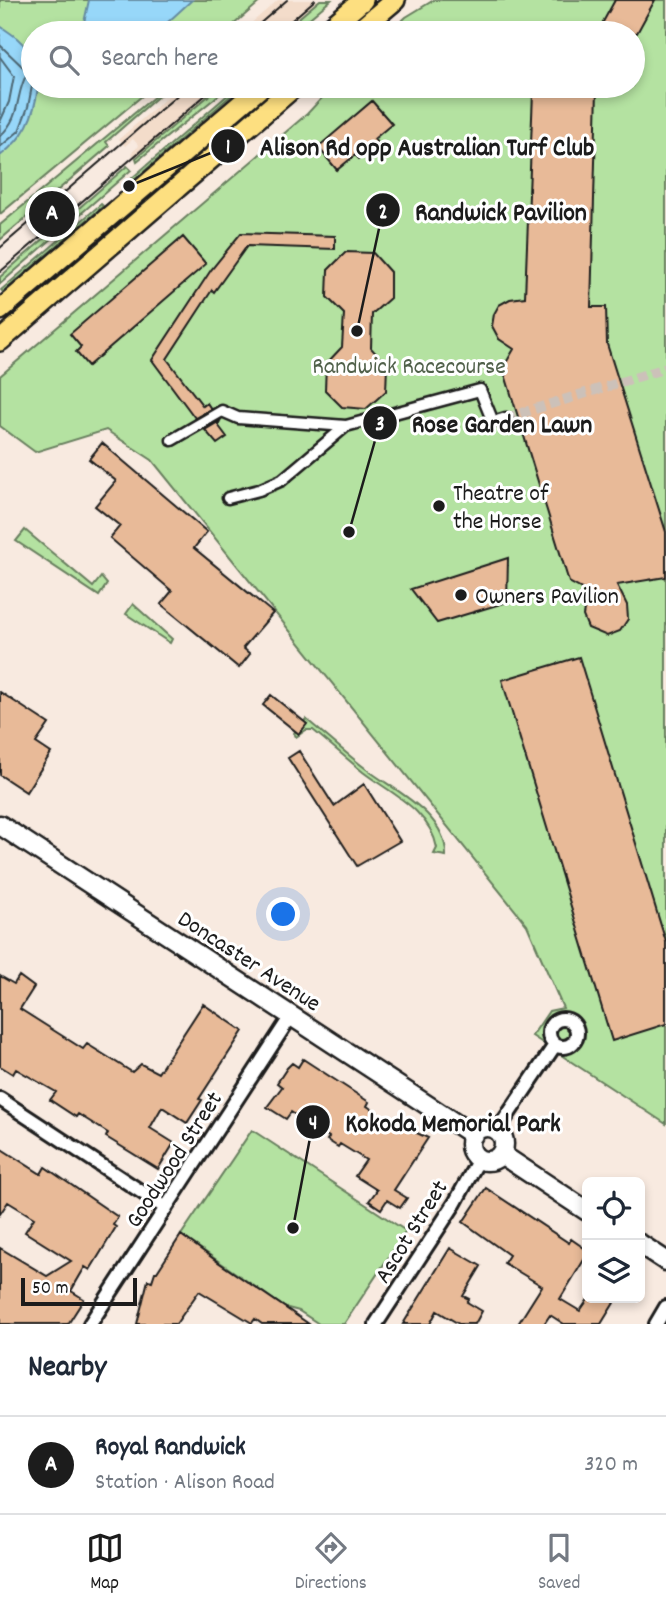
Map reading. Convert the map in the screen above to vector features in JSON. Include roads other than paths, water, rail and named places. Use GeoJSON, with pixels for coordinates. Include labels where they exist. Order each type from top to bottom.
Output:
{"type":"FeatureCollection","features":[{"type":"Feature","properties":{"kind":"main road"},"geometry":{"type":"LineString","coordinates":[[338,21],[363,0]]}},
{"type":"Feature","properties":{"kind":"main road"},"geometry":{"type":"LineString","coordinates":[[370,21],[395,0]]}},
{"type":"Feature","properties":{"kind":"main road"},"geometry":{"type":"LineString","coordinates":[[0,310],[248,98]]}},
{"type":"Feature","properties":{"kind":"main road"},"geometry":{"type":"LineString","coordinates":[[0,341],[281,98]]}},
{"type":"Feature","properties":{"kind":"main road","name":"Doncaster Avenue"},"geometry":{"type":"LineString","coordinates":[[0,825],[473,1135]]}},
{"type":"Feature","properties":{"kind":"main road"},"geometry":{"type":"LineString","coordinates":[[482,1128],[497,1130],[504,1140],[501,1154],[490,1161],[479,1159],[471,1146],[473,1135],[482,1128]]}},
{"type":"Feature","properties":{"kind":"main road"},"geometry":{"type":"LineString","coordinates":[[501,1154],[582,1208]]}},
{"type":"Feature","properties":{"kind":"main road"},"geometry":{"type":"LineString","coordinates":[[645,1247],[666,1261]]}},
{"type":"Feature","properties":{"kind":"street"},"geometry":{"type":"LineString","coordinates":[[172,440],[222,411],[238,418],[346,426],[480,390],[493,422],[506,418]]}},
{"type":"Feature","properties":{"kind":"street"},"geometry":{"type":"LineString","coordinates":[[228,498],[259,490],[282,480],[346,426]]}},
{"type":"Feature","properties":{"kind":"street","name":"Goodwood Street"},"geometry":{"type":"LineString","coordinates":[[90,1324],[291,1016]]}},
{"type":"Feature","properties":{"kind":"street"},"geometry":{"type":"LineString","coordinates":[[497,1130],[555,1045]]}},
{"type":"Feature","properties":{"kind":"street"},"geometry":{"type":"LineString","coordinates":[[0,1099],[166,1208]]}},
{"type":"Feature","properties":{"kind":"street","name":"Ascot Street"},"geometry":{"type":"LineString","coordinates":[[376,1324],[455,1203],[479,1159]]}},
{"type":"Feature","properties":{"kind":"street"},"geometry":{"type":"LineString","coordinates":[[656,1324],[666,1307]]}},
{"type":"Feature","properties":{"kind":"water"},"geometry":{"type":"Polygon","coordinates":[[[89,0],[192,0],[169,21],[84,21],[89,0]]]}},
{"type":"Feature","properties":{"kind":"water"},"geometry":{"type":"Polygon","coordinates":[[[0,26],[21,42],[21,98],[36,98],[27,126],[16,142],[0,156],[0,26]]]}},
{"type":"Feature","properties":{"kind":"tunnel"},"geometry":{"type":"LineString","coordinates":[[506,418],[666,368]]}},
{"type":"Feature","properties":{"kind":"tram line"},"geometry":{"type":"LineString","coordinates":[[263,21],[287,0]]}},
{"type":"Feature","properties":{"kind":"tram line"},"geometry":{"type":"LineString","coordinates":[[291,21],[315,0]]}},
{"type":"Feature","properties":{"kind":"tram line"},"geometry":{"type":"LineString","coordinates":[[0,248],[174,98]]}},
{"type":"Feature","properties":{"kind":"tram line"},"geometry":{"type":"LineString","coordinates":[[0,272],[202,98]]}},
{"type":"Feature","properties":{"kind":"place","name":"Alison Rd opp Australian Turf Club"},"geometry":{"type":"Point","coordinates":[129,186]}},
{"type":"Feature","properties":{"kind":"place","name":"Royal Randwick"},"geometry":{"type":"Point","coordinates":[52,214]}},
{"type":"Feature","properties":{"kind":"place","name":"Randwick Pavilion"},"geometry":{"type":"Point","coordinates":[357,331]}},
{"type":"Feature","properties":{"kind":"place","name":"Theatre of the Horse"},"geometry":{"type":"Point","coordinates":[439,506]}},
{"type":"Feature","properties":{"kind":"place","name":"Rose Garden Lawn"},"geometry":{"type":"Point","coordinates":[349,532]}},
{"type":"Feature","properties":{"kind":"place","name":"Owners Pavilion"},"geometry":{"type":"Point","coordinates":[461,595]}},
{"type":"Feature","properties":{"kind":"place","name":"Kokoda Memorial Park"},"geometry":{"type":"Point","coordinates":[293,1228]}},
{"type":"Feature","properties":{"kind":"park label","name":"Randwick Racecourse"},"geometry":{"type":"Point","coordinates":[409,365]}}]}
